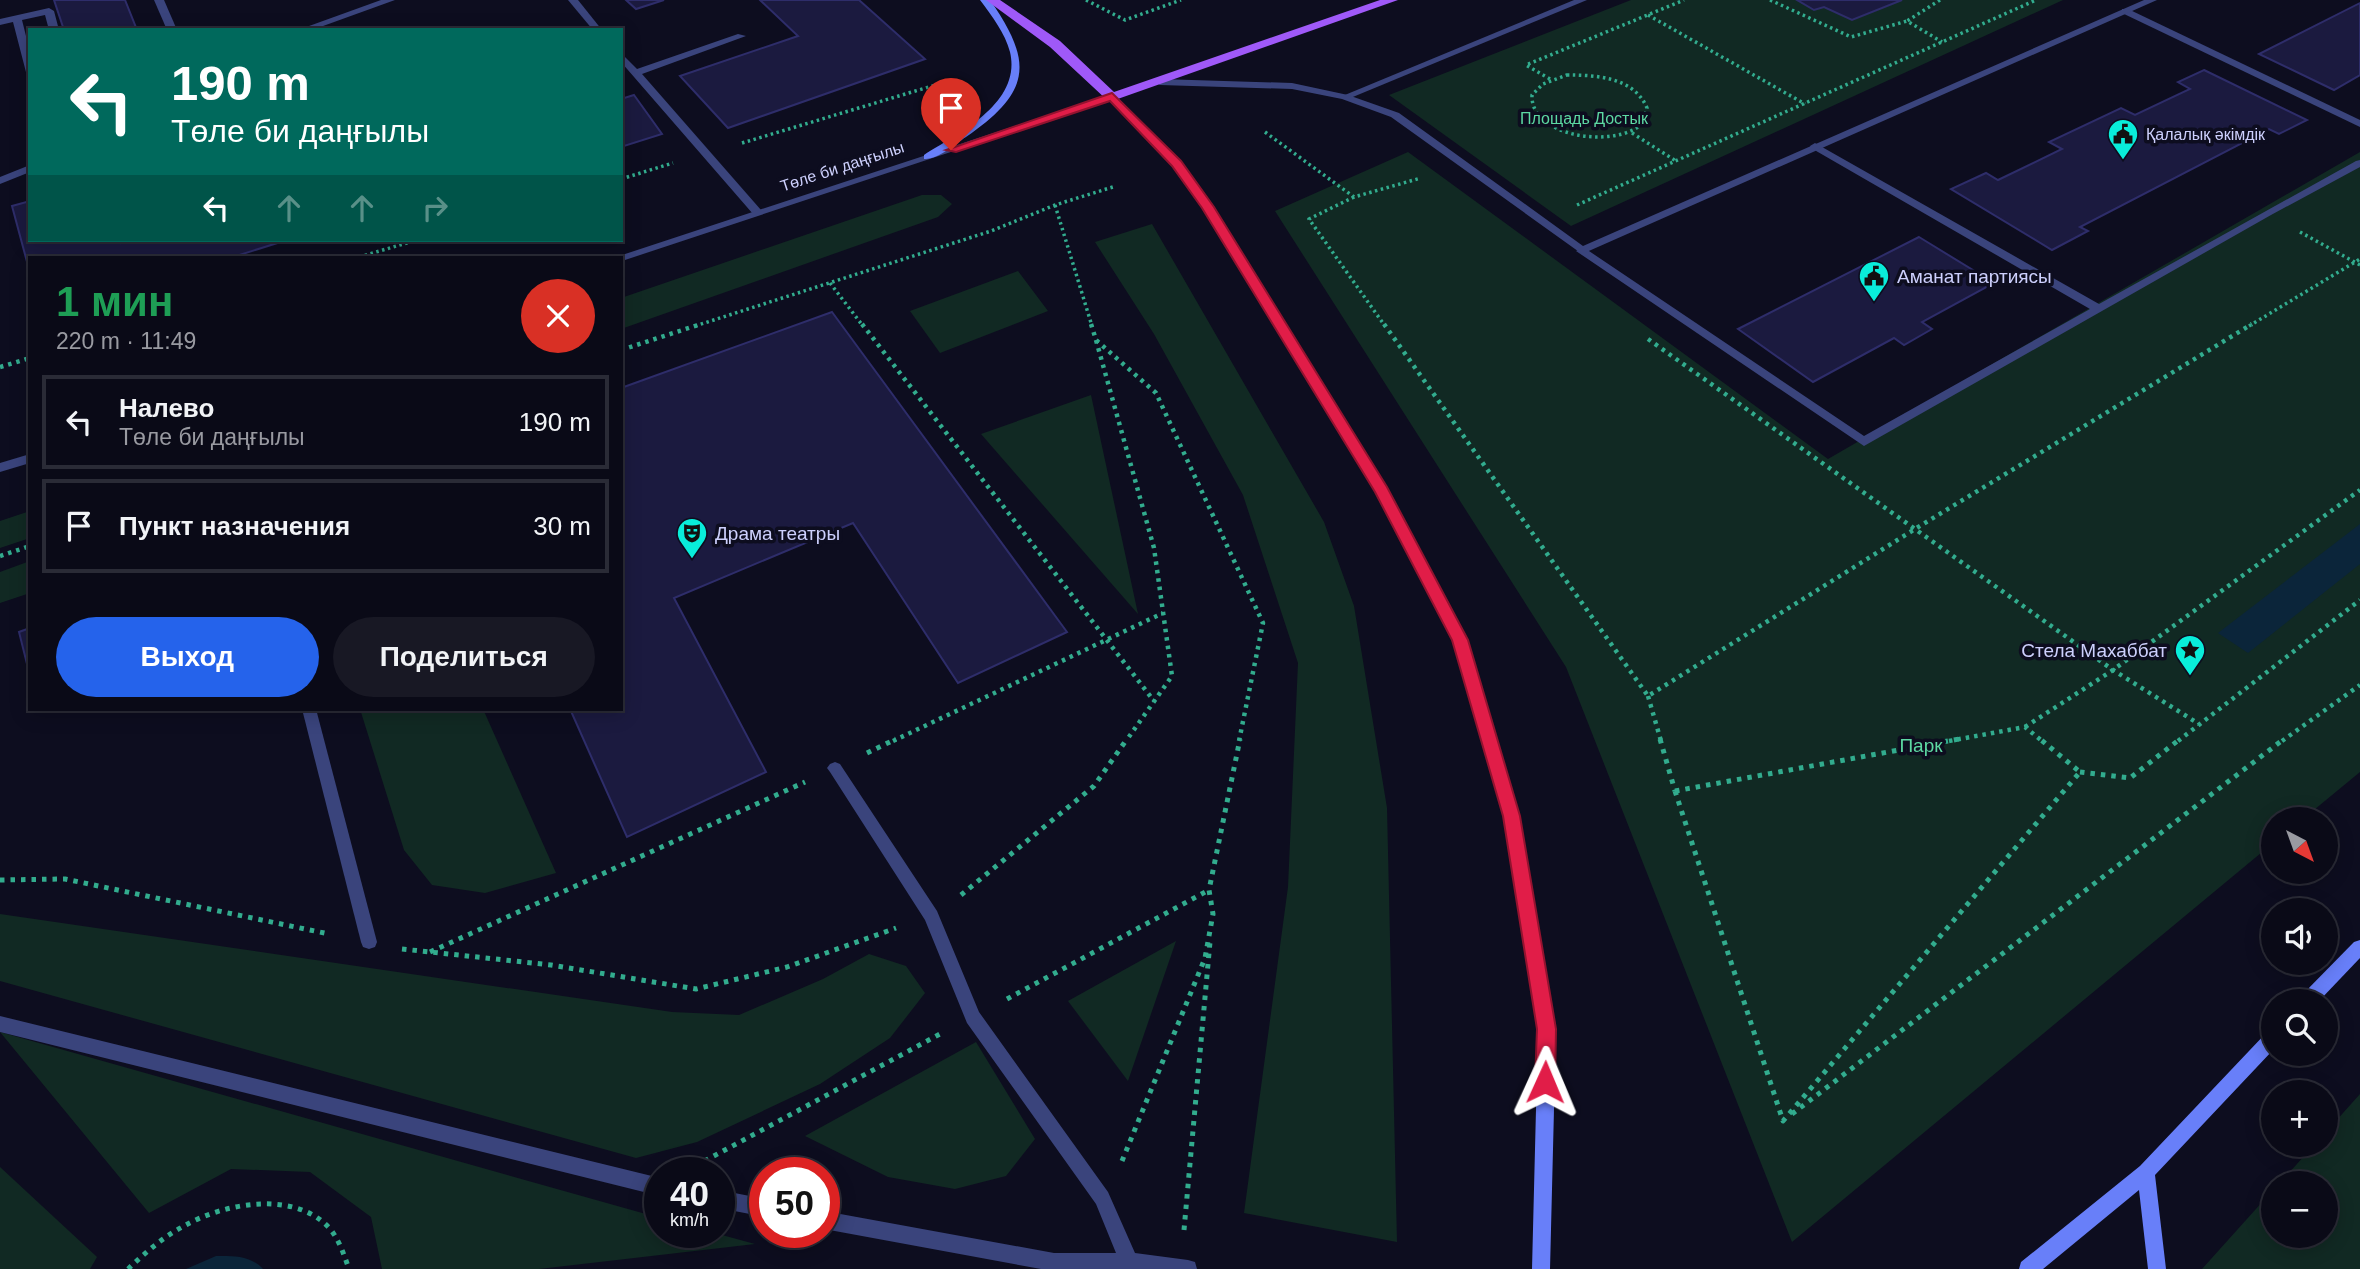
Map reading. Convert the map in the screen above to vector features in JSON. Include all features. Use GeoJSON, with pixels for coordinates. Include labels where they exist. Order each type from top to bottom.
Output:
{"type":"FeatureCollection","features":[{"type":"Feature","properties":{"kind":"main road"},"geometry":{"type":"LineString","coordinates":[[928,158],[985,120],[1006,96],[1016,76],[1018,58],[1004,22],[985,0]]}},
{"type":"Feature","properties":{"kind":"main road"},"geometry":{"type":"LineString","coordinates":[[992,0],[1055,44],[1112,97],[1176,164],[1208,207],[1382,491],[1460,640],[1511,816],[1547,1029],[1541,1269]]}},
{"type":"Feature","properties":{"kind":"main road","name":"Төле би даңғылы"},"geometry":{"type":"LineString","coordinates":[[1112,97],[1392,0]]}},
{"type":"Feature","properties":{"kind":"main road"},"geometry":{"type":"LineString","coordinates":[[2320,989],[2360,947]]}},
{"type":"Feature","properties":{"kind":"main road"},"geometry":{"type":"LineString","coordinates":[[2028,1269],[2146,1172],[2261,1051]]}},
{"type":"Feature","properties":{"kind":"main road"},"geometry":{"type":"LineString","coordinates":[[2146,1172],[2157,1269]]}},
{"type":"Feature","properties":{"kind":"street"},"geometry":{"type":"LineString","coordinates":[[159,0],[171,28]]}},
{"type":"Feature","properties":{"kind":"street"},"geometry":{"type":"LineString","coordinates":[[308,28],[390,0]]}},
{"type":"Feature","properties":{"kind":"street"},"geometry":{"type":"LineString","coordinates":[[573,0],[596,28]]}},
{"type":"Feature","properties":{"kind":"street"},"geometry":{"type":"LineString","coordinates":[[1345,97],[1582,0]]}},
{"type":"Feature","properties":{"kind":"street"},"geometry":{"type":"LineString","coordinates":[[1582,251],[1815,146],[2152,0]]}},
{"type":"Feature","properties":{"kind":"street"},"geometry":{"type":"LineString","coordinates":[[0,22],[50,11],[54,28]]}},
{"type":"Feature","properties":{"kind":"street"},"geometry":{"type":"LineString","coordinates":[[2125,11],[2360,124]]}},
{"type":"Feature","properties":{"kind":"street"},"geometry":{"type":"LineString","coordinates":[[17,18],[28,65]]}},
{"type":"Feature","properties":{"kind":"street"},"geometry":{"type":"LineString","coordinates":[[635,73],[741,36]]}},
{"type":"Feature","properties":{"kind":"street"},"geometry":{"type":"LineString","coordinates":[[623,58],[757,212]]}},
{"type":"Feature","properties":{"kind":"street"},"geometry":{"type":"LineString","coordinates":[[1160,82],[1292,86],[1345,97],[1395,115],[1582,251],[1864,442],[2360,163]]}},
{"type":"Feature","properties":{"kind":"street","name":"Төле би даңғылы"},"geometry":{"type":"LineString","coordinates":[[623,257],[1112,97]]}},
{"type":"Feature","properties":{"kind":"street"},"geometry":{"type":"LineString","coordinates":[[1815,146],[2099,309]]}},
{"type":"Feature","properties":{"kind":"street"},"geometry":{"type":"LineString","coordinates":[[0,181],[28,169]]}},
{"type":"Feature","properties":{"kind":"street"},"geometry":{"type":"LineString","coordinates":[[0,468],[28,459]]}},
{"type":"Feature","properties":{"kind":"street"},"geometry":{"type":"LineString","coordinates":[[310,711],[369,943]]}},
{"type":"Feature","properties":{"kind":"street"},"geometry":{"type":"LineString","coordinates":[[835,768],[930,916],[974,1017],[1101,1198],[1129,1262]]}},
{"type":"Feature","properties":{"kind":"street"},"geometry":{"type":"LineString","coordinates":[[0,1024],[644,1183]]}},
{"type":"Feature","properties":{"kind":"street"},"geometry":{"type":"LineString","coordinates":[[840,1223],[1055,1262],[1129,1262],[1185,1268]]}},
{"type":"Feature","properties":{"kind":"path"},"geometry":{"type":"LineString","coordinates":[[1086,0],[1125,20],[1181,0]]}},
{"type":"Feature","properties":{"kind":"path"},"geometry":{"type":"LineString","coordinates":[[1550,79],[1526,65],[1684,0]]}},
{"type":"Feature","properties":{"kind":"path"},"geometry":{"type":"LineString","coordinates":[[1770,0],[1851,37],[1907,21],[1940,0]]}},
{"type":"Feature","properties":{"kind":"path"},"geometry":{"type":"LineString","coordinates":[[1571,208],[2036,0]]}},
{"type":"Feature","properties":{"kind":"path"},"geometry":{"type":"LineString","coordinates":[[1648,15],[1806,104]]}},
{"type":"Feature","properties":{"kind":"path"},"geometry":{"type":"LineString","coordinates":[[1907,21],[1943,42]]}},
{"type":"Feature","properties":{"kind":"path"},"geometry":{"type":"LineString","coordinates":[[1576,75],[1606,78],[1638,93],[1647,103],[1648,114],[1643,124],[1632,133],[1597,139],[1561,132],[1546,124],[1536,115],[1531,105],[1532,95],[1537,87],[1550,79],[1576,75]]}},
{"type":"Feature","properties":{"kind":"path"},"geometry":{"type":"LineString","coordinates":[[740,143],[952,80]]}},
{"type":"Feature","properties":{"kind":"path"},"geometry":{"type":"LineString","coordinates":[[1265,132],[1354,197]]}},
{"type":"Feature","properties":{"kind":"path"},"geometry":{"type":"LineString","coordinates":[[1632,133],[1676,161]]}},
{"type":"Feature","properties":{"kind":"path"},"geometry":{"type":"LineString","coordinates":[[623,178],[674,163]]}},
{"type":"Feature","properties":{"kind":"path"},"geometry":{"type":"LineString","coordinates":[[1431,185],[1419,177],[1354,197],[1309,219],[1648,696],[1675,791],[1783,1121]]}},
{"type":"Feature","properties":{"kind":"path"},"geometry":{"type":"LineString","coordinates":[[623,349],[991,231],[1055,205],[1116,186]]}},
{"type":"Feature","properties":{"kind":"path"},"geometry":{"type":"LineString","coordinates":[[0,880],[65,879],[381,947],[551,965],[696,989],[787,967],[930,916],[954,901],[1094,786],[1172,676],[1154,548],[1055,205]]}},
{"type":"Feature","properties":{"kind":"path"},"geometry":{"type":"LineString","coordinates":[[2267,213],[2360,265]]}},
{"type":"Feature","properties":{"kind":"path"},"geometry":{"type":"LineString","coordinates":[[362,256],[410,242]]}},
{"type":"Feature","properties":{"kind":"path"},"geometry":{"type":"LineString","coordinates":[[1648,696],[1915,529],[2360,259]]}},
{"type":"Feature","properties":{"kind":"path"},"geometry":{"type":"LineString","coordinates":[[830,283],[1154,701]]}},
{"type":"Feature","properties":{"kind":"path"},"geometry":{"type":"LineString","coordinates":[[1646,338],[2113,670],[2199,724]]}},
{"type":"Feature","properties":{"kind":"path"},"geometry":{"type":"LineString","coordinates":[[1096,340],[1156,393],[1263,623],[1209,890],[1213,914],[1185,1268]]}},
{"type":"Feature","properties":{"kind":"path"},"geometry":{"type":"LineString","coordinates":[[0,367],[28,359]]}},
{"type":"Feature","properties":{"kind":"path"},"geometry":{"type":"LineString","coordinates":[[1675,791],[2025,727],[2113,670],[2360,490]]}},
{"type":"Feature","properties":{"kind":"path"},"geometry":{"type":"LineString","coordinates":[[0,556],[28,547]]}},
{"type":"Feature","properties":{"kind":"path"},"geometry":{"type":"LineString","coordinates":[[2025,727],[2080,772],[2130,778],[2360,600]]}},
{"type":"Feature","properties":{"kind":"path"},"geometry":{"type":"LineString","coordinates":[[430,952],[835,768],[1163,613]]}},
{"type":"Feature","properties":{"kind":"path"},"geometry":{"type":"LineString","coordinates":[[1783,1121],[2252,762],[2360,685]]}},
{"type":"Feature","properties":{"kind":"path"},"geometry":{"type":"LineString","coordinates":[[1783,1121],[2080,772]]}},
{"type":"Feature","properties":{"kind":"path"},"geometry":{"type":"LineString","coordinates":[[1101,1198],[1114,1181],[1205,958],[1213,914]]}},
{"type":"Feature","properties":{"kind":"path"},"geometry":{"type":"LineString","coordinates":[[128,1269],[158,1242],[204,1216],[249,1204],[292,1205],[325,1223],[346,1254],[349,1269]]}},
{"type":"Feature","properties":{"kind":"green space","name":"Площадь Достык"},"geometry":{"type":"Polygon","coordinates":[[[1631,0],[2063,0],[1571,226],[1389,95],[1631,0]]]}},
{"type":"Feature","properties":{"kind":"green space","name":"Парк"},"geometry":{"type":"Polygon","coordinates":[[[1408,152],[1828,459],[2360,152],[2360,772],[2318,807],[2261,807],[2261,853],[1792,1242],[1566,667],[1275,211],[1408,152]]]}},
{"type":"Feature","properties":{"kind":"green space"},"geometry":{"type":"Polygon","coordinates":[[[922,195],[941,195],[952,204],[938,217],[623,328],[623,297],[922,195]]]}},
{"type":"Feature","properties":{"kind":"green space"},"geometry":{"type":"Polygon","coordinates":[[[1152,224],[1324,522],[1354,606],[1387,808],[1397,1242],[1244,1213],[1288,887],[1298,663],[1243,495],[1154,334],[1095,242],[1152,224]]]}},
{"type":"Feature","properties":{"kind":"green space"},"geometry":{"type":"Polygon","coordinates":[[[1018,271],[1048,311],[940,353],[910,311],[1018,271]]]}},
{"type":"Feature","properties":{"kind":"green space"},"geometry":{"type":"Polygon","coordinates":[[[1091,395],[1138,614],[981,434],[1091,395]]]}},
{"type":"Feature","properties":{"kind":"green space"},"geometry":{"type":"Polygon","coordinates":[[[28,512],[28,539],[0,548],[0,521],[28,512]]]}},
{"type":"Feature","properties":{"kind":"green space"},"geometry":{"type":"Polygon","coordinates":[[[28,562],[28,594],[0,603],[0,572],[28,562]]]}},
{"type":"Feature","properties":{"kind":"green space"},"geometry":{"type":"Polygon","coordinates":[[[361,711],[484,711],[556,873],[485,893],[432,885],[404,850],[361,711]]]}},
{"type":"Feature","properties":{"kind":"green space"},"geometry":{"type":"Polygon","coordinates":[[[0,914],[672,1012],[739,1015],[823,979],[869,954],[906,966],[925,993],[890,1038],[820,1084],[697,1142],[636,1158],[0,981],[0,914]]]}},
{"type":"Feature","properties":{"kind":"green space"},"geometry":{"type":"Polygon","coordinates":[[[1176,941],[1128,1081],[1068,1001],[1176,941]]]}},
{"type":"Feature","properties":{"kind":"green space"},"geometry":{"type":"Polygon","coordinates":[[[0,1032],[644,1213],[644,1248],[720,1248],[539,1269],[382,1269],[371,1217],[310,1172],[231,1169],[149,1213],[0,1032]]]}},
{"type":"Feature","properties":{"kind":"green space"},"geometry":{"type":"Polygon","coordinates":[[[976,1042],[1035,1139],[1006,1176],[955,1189],[888,1177],[805,1136],[976,1042]]]}},
{"type":"Feature","properties":{"kind":"green space"},"geometry":{"type":"Polygon","coordinates":[[[2360,1094],[2360,1269],[2202,1269],[2261,1203],[2261,1248],[2338,1248],[2338,1171],[2291,1171],[2303,1157],[2338,1157],[2338,1119],[2360,1094]]]}},
{"type":"Feature","properties":{"kind":"green space"},"geometry":{"type":"Polygon","coordinates":[[[0,1167],[97,1257],[90,1269],[0,1269],[0,1167]]]}},
{"type":"Feature","properties":{"kind":"green space"},"geometry":{"type":"Polygon","coordinates":[[[735,1239],[749,1242],[749,1245],[735,1246],[735,1239]]]}},
{"type":"Feature","properties":{"kind":"water"},"geometry":{"type":"Polygon","coordinates":[[[2360,524],[2360,564],[2248,653],[2218,633],[2360,524]]]}},
{"type":"Feature","properties":{"kind":"water"},"geometry":{"type":"Polygon","coordinates":[[[216,1256],[247,1259],[263,1269],[186,1269],[216,1256]]]}},
{"type":"Feature","properties":{"kind":"building"},"geometry":{"type":"Polygon","coordinates":[[[54,0],[125,0],[136,28],[63,28],[54,0]]]}},
{"type":"Feature","properties":{"kind":"building"},"geometry":{"type":"Polygon","coordinates":[[[626,0],[664,0],[636,9],[626,0]]]}},
{"type":"Feature","properties":{"kind":"building"},"geometry":{"type":"Polygon","coordinates":[[[760,0],[859,0],[925,59],[728,128],[680,76],[798,36],[760,0]]]}},
{"type":"Feature","properties":{"kind":"building"},"geometry":{"type":"Polygon","coordinates":[[[1797,0],[1902,0],[1852,20],[1824,7],[1814,10],[1797,0]]]}},
{"type":"Feature","properties":{"kind":"building"},"geometry":{"type":"Polygon","coordinates":[[[2360,3],[2360,75],[2334,90],[2259,54],[2360,3]]]}},
{"type":"Feature","properties":{"kind":"building","name":"Қалалық әкімдік"},"geometry":{"type":"Polygon","coordinates":[[[2204,70],[2307,120],[2279,134],[2269,129],[2080,227],[2088,231],[2052,250],[1951,189],[1986,173],[1998,180],[2062,149],[2049,142],[2121,108],[2135,115],[2190,89],[2178,82],[2204,70]]]}},
{"type":"Feature","properties":{"kind":"building"},"geometry":{"type":"Polygon","coordinates":[[[634,95],[662,134],[623,146],[623,98],[634,95]]]}},
{"type":"Feature","properties":{"kind":"building"},"geometry":{"type":"Polygon","coordinates":[[[28,202],[28,242],[281,242],[236,256],[28,256],[28,266],[12,206],[28,202]]]}},
{"type":"Feature","properties":{"kind":"building","name":"Аманат партиясы"},"geometry":{"type":"Polygon","coordinates":[[[1919,237],[1994,283],[1922,322],[1932,329],[1904,345],[1894,338],[1813,382],[1738,329],[1919,237]]]}},
{"type":"Feature","properties":{"kind":"building","name":"Драма театры"},"geometry":{"type":"Polygon","coordinates":[[[832,312],[1067,632],[958,683],[853,523],[674,598],[766,772],[627,837],[571,711],[623,711],[623,387],[832,312]]]}},
{"type":"Feature","properties":{"kind":"building"},"geometry":{"type":"Polygon","coordinates":[[[28,629],[28,668],[19,632],[28,629]]]}},
{"type":"Feature","properties":{"kind":"place","name":"Қалалық әкімдік"},"geometry":{"type":"Point","coordinates":[2123,161]}},
{"type":"Feature","properties":{"kind":"place","name":"Аманат партиясы"},"geometry":{"type":"Point","coordinates":[1874,303]}},
{"type":"Feature","properties":{"kind":"place","name":"Драма театры"},"geometry":{"type":"Point","coordinates":[692,560]}},
{"type":"Feature","properties":{"kind":"place","name":"Стела Махаббат"},"geometry":{"type":"Point","coordinates":[2190,677]}},
{"type":"Feature","properties":{"kind":"route"},"geometry":{"type":"LineString","coordinates":[[951,150],[1112,97],[1176,164],[1208,207],[1382,491],[1460,640],[1511,816],[1547,1029],[1545,1082]]}}]}
